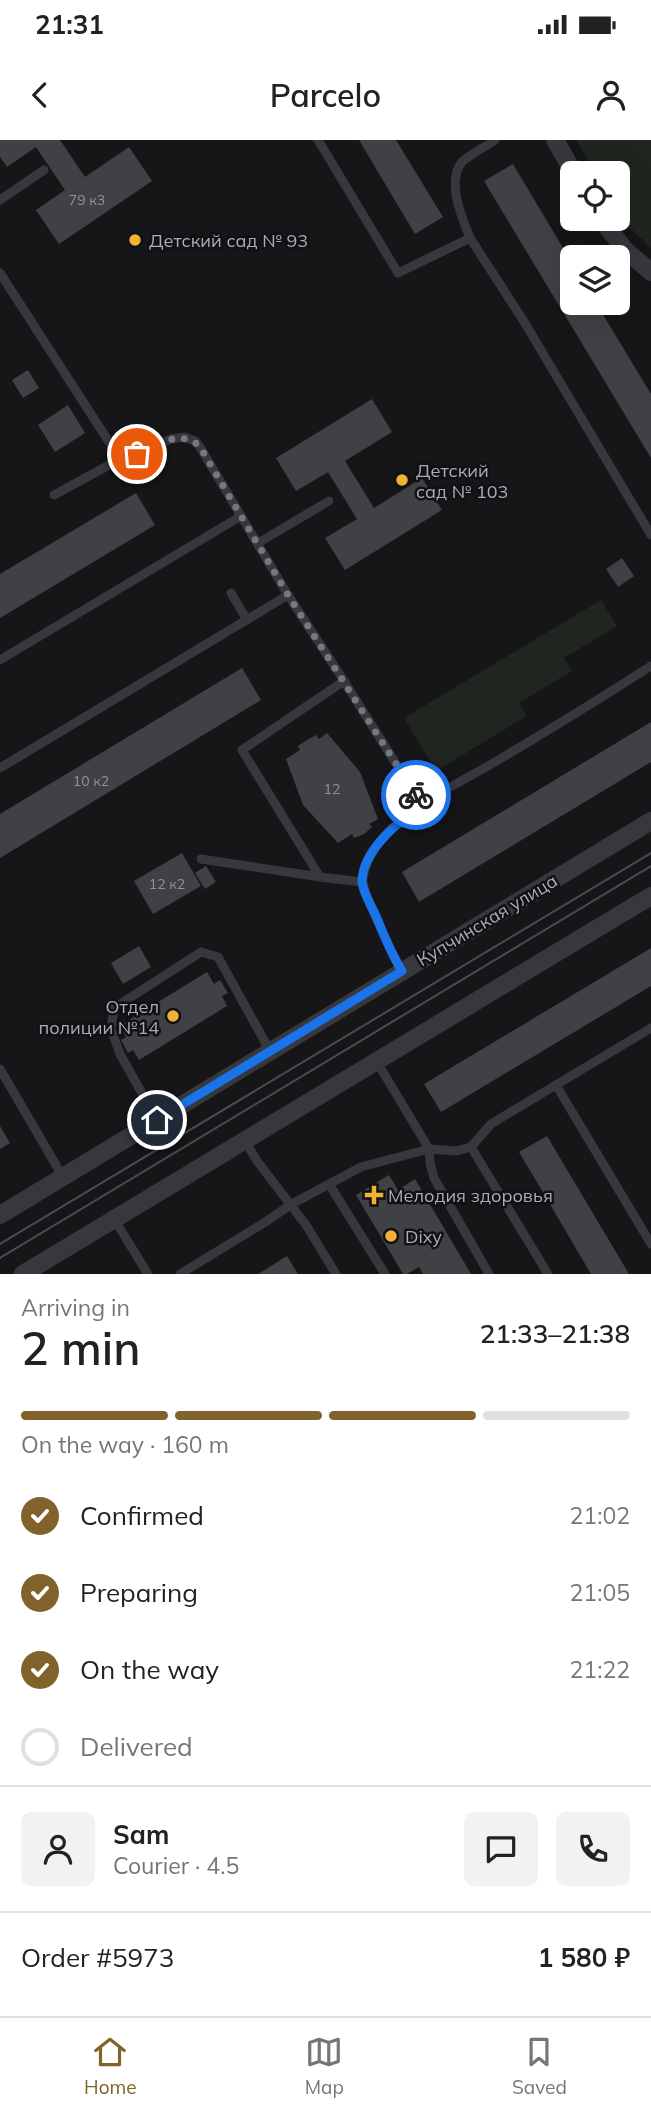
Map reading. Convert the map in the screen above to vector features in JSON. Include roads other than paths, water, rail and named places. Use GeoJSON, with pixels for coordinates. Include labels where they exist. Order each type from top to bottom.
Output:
{"type":"FeatureCollection","features":[{"type":"Feature","properties":{"kind":"street"},"geometry":{"type":"LineString","coordinates":[[555,140],[567,161]]}},
{"type":"Feature","properties":{"kind":"street"},"geometry":{"type":"LineString","coordinates":[[610,231],[625,250],[651,272]]}},
{"type":"Feature","properties":{"kind":"street","name":"Купчинская улица"},"geometry":{"type":"LineString","coordinates":[[0,1215],[651,821]]}},
{"type":"Feature","properties":{"kind":"street"},"geometry":{"type":"LineString","coordinates":[[23,1274],[651,897]]}},
{"type":"Feature","properties":{"kind":"lane"},"geometry":{"type":"LineString","coordinates":[[318,140],[398,273],[470,238]]}},
{"type":"Feature","properties":{"kind":"lane"},"geometry":{"type":"LineString","coordinates":[[495,140],[462,162],[455,181],[460,214],[470,238],[523,320],[651,535]]}},
{"type":"Feature","properties":{"kind":"lane"},"geometry":{"type":"LineString","coordinates":[[0,200],[44,170]]}},
{"type":"Feature","properties":{"kind":"lane"},"geometry":{"type":"LineString","coordinates":[[0,273],[120,458]]}},
{"type":"Feature","properties":{"kind":"lane"},"geometry":{"type":"LineString","coordinates":[[54,495],[120,458],[137,454],[171,439],[184,437],[195,441],[288,595],[422,805]]}},
{"type":"Feature","properties":{"kind":"lane"},"geometry":{"type":"LineString","coordinates":[[258,543],[329,500]]}},
{"type":"Feature","properties":{"kind":"lane"},"geometry":{"type":"LineString","coordinates":[[0,660],[241,516]]}},
{"type":"Feature","properties":{"kind":"lane"},"geometry":{"type":"LineString","coordinates":[[231,593],[247,620]]}},
{"type":"Feature","properties":{"kind":"lane"},"geometry":{"type":"LineString","coordinates":[[0,768],[288,595]]}},
{"type":"Feature","properties":{"kind":"lane"},"geometry":{"type":"LineString","coordinates":[[402,971],[392,954],[362,882],[368,861],[381,839],[422,805],[651,666]]}},
{"type":"Feature","properties":{"kind":"lane"},"geometry":{"type":"LineString","coordinates":[[320,877],[242,750],[344,681]]}},
{"type":"Feature","properties":{"kind":"lane"},"geometry":{"type":"LineString","coordinates":[[201,859],[362,882]]}},
{"type":"Feature","properties":{"kind":"lane"},"geometry":{"type":"LineString","coordinates":[[157,1120],[120,1054],[111,1029],[114,1008],[201,952],[218,957],[270,1051]]}},
{"type":"Feature","properties":{"kind":"lane"},"geometry":{"type":"LineString","coordinates":[[180,1274],[290,1205],[361,1167],[429,1149],[456,1152],[471,1147],[491,1124],[651,1028]]}},
{"type":"Feature","properties":{"kind":"lane"},"geometry":{"type":"LineString","coordinates":[[377,1062],[429,1149],[434,1178],[489,1274]]}},
{"type":"Feature","properties":{"kind":"lane"},"geometry":{"type":"LineString","coordinates":[[0,1069],[63,1177]]}},
{"type":"Feature","properties":{"kind":"lane"},"geometry":{"type":"LineString","coordinates":[[556,1085],[651,1244]]}},
{"type":"Feature","properties":{"kind":"lane"},"geometry":{"type":"LineString","coordinates":[[245,1141],[306,1225],[336,1274]]}},
{"type":"Feature","properties":{"kind":"lane"},"geometry":{"type":"LineString","coordinates":[[471,1147],[548,1274]]}},
{"type":"Feature","properties":{"kind":"lane"},"geometry":{"type":"LineString","coordinates":[[329,1184],[385,1274]]}},
{"type":"Feature","properties":{"kind":"lane"},"geometry":{"type":"LineString","coordinates":[[114,1219],[148,1274]]}},
{"type":"Feature","properties":{"kind":"tram line"},"geometry":{"type":"LineString","coordinates":[[0,1244],[651,853]]}},
{"type":"Feature","properties":{"kind":"tram line"},"geometry":{"type":"LineString","coordinates":[[0,1258],[651,866]]}},
{"type":"Feature","properties":{"kind":"place","name":"Детский сад № 93"},"geometry":{"type":"Point","coordinates":[135,240]}},
{"type":"Feature","properties":{"kind":"place","name":"Детский сад № 103"},"geometry":{"type":"Point","coordinates":[402,480]}},
{"type":"Feature","properties":{"kind":"place","name":"Отдел полиции №14"},"geometry":{"type":"Point","coordinates":[173,1016]}},
{"type":"Feature","properties":{"kind":"place","name":"Мелодия здоровья"},"geometry":{"type":"Point","coordinates":[374,1195]}},
{"type":"Feature","properties":{"kind":"place","name":"Dixy"},"geometry":{"type":"Point","coordinates":[391,1236]}}]}
